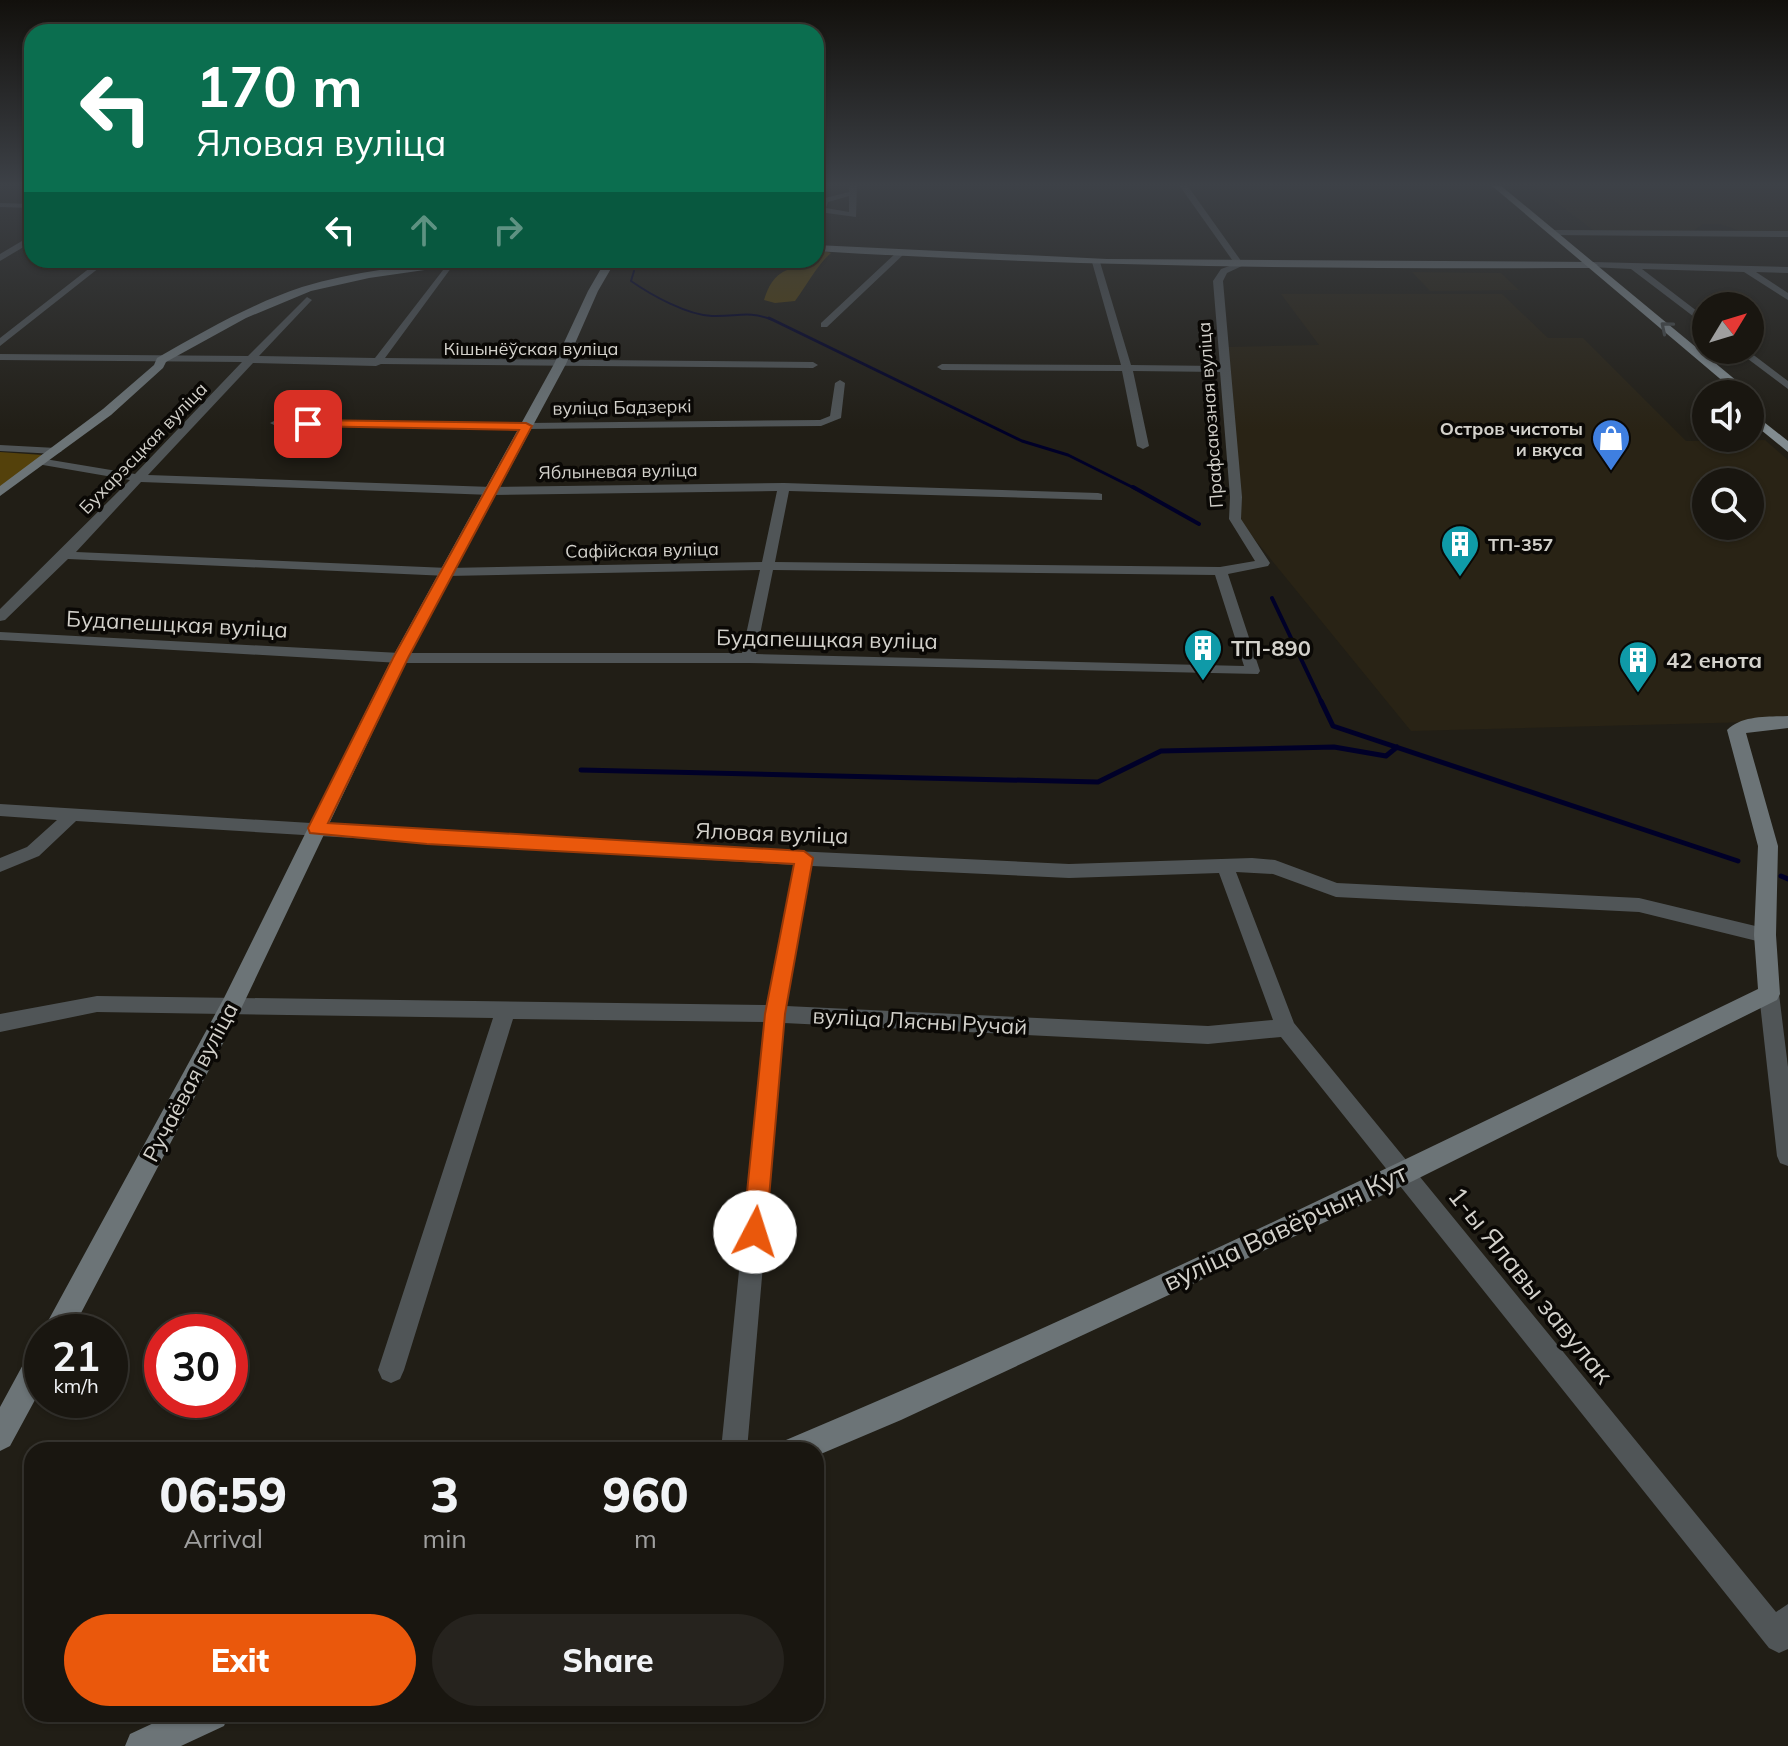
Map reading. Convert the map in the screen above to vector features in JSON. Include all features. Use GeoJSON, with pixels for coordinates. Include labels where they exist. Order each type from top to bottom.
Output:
{"type":"FeatureCollection","features":[{"type":"Feature","properties":{"kind":"main road"},"geometry":{"type":"LineString","coordinates":[[1575,266],[1708,380]]}},
{"type":"Feature","properties":{"kind":"main road"},"geometry":{"type":"LineString","coordinates":[[1595,266],[1729,380]]}},
{"type":"Feature","properties":{"kind":"main road"},"geometry":{"type":"LineString","coordinates":[[1764,413],[1784,435],[1788,448]]}},
{"type":"Feature","properties":{"kind":"main road"},"geometry":{"type":"LineString","coordinates":[[1764,423],[1784,435]]}},
{"type":"Feature","properties":{"kind":"street"},"geometry":{"type":"LineString","coordinates":[[824,325],[887,266]]}},
{"type":"Feature","properties":{"kind":"street"},"geometry":{"type":"LineString","coordinates":[[1097,266],[1126,368],[1143,446]]}},
{"type":"Feature","properties":{"kind":"street","name":"Прафсаюзная вуліца"},"geometry":{"type":"LineString","coordinates":[[1220,571],[1263,563],[1235,519],[1236,497],[1218,281],[1224,271],[1236,266]]}},
{"type":"Feature","properties":{"kind":"street"},"geometry":{"type":"LineString","coordinates":[[1322,266],[1534,266]]}},
{"type":"Feature","properties":{"kind":"street"},"geometry":{"type":"LineString","coordinates":[[1634,266],[1692,312]]}},
{"type":"Feature","properties":{"kind":"street"},"geometry":{"type":"LineString","coordinates":[[1651,266],[1788,270]]}},
{"type":"Feature","properties":{"kind":"street"},"geometry":{"type":"LineString","coordinates":[[0,343],[95,268]]}},
{"type":"Feature","properties":{"kind":"street"},"geometry":{"type":"LineString","coordinates":[[0,492],[107,412],[159,366],[161,360],[253,311],[326,283],[414,268]]}},
{"type":"Feature","properties":{"kind":"street"},"geometry":{"type":"LineString","coordinates":[[376,363],[440,268]]}},
{"type":"Feature","properties":{"kind":"street"},"geometry":{"type":"LineString","coordinates":[[400,658],[560,364],[606,268]]}},
{"type":"Feature","properties":{"kind":"street"},"geometry":{"type":"LineString","coordinates":[[1746,269],[1788,297]]}},
{"type":"Feature","properties":{"kind":"street","name":"Бухарэсцкая вуліца"},"geometry":{"type":"LineString","coordinates":[[0,617],[65,555],[307,300]]}},
{"type":"Feature","properties":{"kind":"street","name":"Кішынёўская вуліца"},"geometry":{"type":"LineString","coordinates":[[0,357],[813,365]]}},
{"type":"Feature","properties":{"kind":"street"},"geometry":{"type":"LineString","coordinates":[[1759,364],[1788,386]]}},
{"type":"Feature","properties":{"kind":"street"},"geometry":{"type":"LineString","coordinates":[[942,367],[1226,369]]}},
{"type":"Feature","properties":{"kind":"street","name":"вуліца Бадзеркі"},"geometry":{"type":"LineString","coordinates":[[276,423],[526,426],[827,422],[835,418],[840,383]]}},
{"type":"Feature","properties":{"kind":"street"},"geometry":{"type":"LineString","coordinates":[[0,448],[56,451]]}},
{"type":"Feature","properties":{"kind":"street","name":"Яблыневая вуліца"},"geometry":{"type":"LineString","coordinates":[[43,461],[139,478],[492,491],[784,487],[1098,497]]}},
{"type":"Feature","properties":{"kind":"street"},"geometry":{"type":"LineString","coordinates":[[748,658],[784,487]]}},
{"type":"Feature","properties":{"kind":"street","name":"Сафійская вуліца"},"geometry":{"type":"LineString","coordinates":[[65,555],[448,572],[766,566],[1220,571]]}},
{"type":"Feature","properties":{"kind":"street","name":"Будапешцкая вуліца"},"geometry":{"type":"LineString","coordinates":[[0,636],[400,658],[748,658],[1253,671],[1220,571]]}},
{"type":"Feature","properties":{"kind":"street","name":"Ручаёвая вуліца"},"geometry":{"type":"LineString","coordinates":[[66,1314],[232,1004],[400,658]]}},
{"type":"Feature","properties":{"kind":"street"},"geometry":{"type":"LineString","coordinates":[[1788,722],[1752,724],[1736,730],[1768,846],[1765,935],[1788,1156]]}},
{"type":"Feature","properties":{"kind":"street","name":"Яловая вуліца"},"geometry":{"type":"LineString","coordinates":[[0,810],[316,828],[427,838],[1069,871],[1275,867],[1336,890],[1639,905],[1765,935]]}},
{"type":"Feature","properties":{"kind":"street"},"geometry":{"type":"LineString","coordinates":[[0,865],[41,849],[73,813]]}},
{"type":"Feature","properties":{"kind":"street"},"geometry":{"type":"LineString","coordinates":[[735,1442],[775,1014],[804,858]]}},
{"type":"Feature","properties":{"kind":"street","name":"1-ы Ялавы завулак"},"geometry":{"type":"LineString","coordinates":[[1225,866],[1286,1028],[1784,1628]]}},
{"type":"Feature","properties":{"kind":"street","name":"вуліца Вавёрчын Кут"},"geometry":{"type":"LineString","coordinates":[[815,1442],[891,1410],[1404,1173],[1769,994]]}},
{"type":"Feature","properties":{"kind":"street","name":"вуліца Лясны Ручай"},"geometry":{"type":"LineString","coordinates":[[0,1023],[97,1004],[232,1004],[775,1014],[1208,1035],[1286,1028]]}},
{"type":"Feature","properties":{"kind":"street"},"geometry":{"type":"LineString","coordinates":[[391,1370],[506,1008]]}},
{"type":"Feature","properties":{"kind":"street"},"geometry":{"type":"LineString","coordinates":[[0,1436],[24,1391]]}},
{"type":"Feature","properties":{"kind":"street"},"geometry":{"type":"LineString","coordinates":[[142,1746],[194,1722]]}},
{"type":"Feature","properties":{"kind":"shaded area"},"geometry":{"type":"Polygon","coordinates":[[[818,268],[795,301],[775,303],[764,300],[772,282],[787,270],[818,268]]]}},
{"type":"Feature","properties":{"kind":"shaded area"},"geometry":{"type":"Polygon","coordinates":[[[1412,272],[1501,273],[1519,290],[1430,291],[1412,272]]]}},
{"type":"Feature","properties":{"kind":"shaded area"},"geometry":{"type":"Polygon","coordinates":[[[1281,294],[1502,294],[1548,338],[1583,338],[1686,441],[1692,441],[1692,452],[1764,452],[1765,440],[1788,460],[1788,721],[1411,731],[1234,514],[1226,347],[1319,345],[1281,294]]]}},
{"type":"Feature","properties":{"kind":"shaded area"},"geometry":{"type":"Polygon","coordinates":[[[0,452],[43,455],[0,487],[0,452]]]}},
{"type":"Feature","properties":{"kind":"waterway"},"geometry":{"type":"LineString","coordinates":[[634,271],[631,281],[659,298],[692,312],[712,316],[756,315],[773,320]]}},
{"type":"Feature","properties":{"kind":"waterway"},"geometry":{"type":"LineString","coordinates":[[769,318],[1022,441],[1068,455],[1136,489]]}},
{"type":"Feature","properties":{"kind":"waterway"},"geometry":{"type":"LineString","coordinates":[[1133,487],[1199,524]]}},
{"type":"Feature","properties":{"kind":"waterway"},"geometry":{"type":"LineString","coordinates":[[1272,598],[1322,703]]}},
{"type":"Feature","properties":{"kind":"waterway"},"geometry":{"type":"LineString","coordinates":[[1321,701],[1333,726],[1397,747]]}},
{"type":"Feature","properties":{"kind":"waterway"},"geometry":{"type":"LineString","coordinates":[[581,770],[1098,782],[1161,751],[1334,747],[1386,756],[1397,747]]}},
{"type":"Feature","properties":{"kind":"waterway"},"geometry":{"type":"LineString","coordinates":[[1397,747],[1738,861]]}},
{"type":"Feature","properties":{"kind":"waterway"},"geometry":{"type":"LineString","coordinates":[[1781,876],[1788,879]]}},
{"type":"Feature","properties":{"kind":"place","name":"Остров чистоты и вкуса"},"geometry":{"type":"Point","coordinates":[1611,472]}},
{"type":"Feature","properties":{"kind":"place","name":"ТП-357"},"geometry":{"type":"Point","coordinates":[1460,578]}},
{"type":"Feature","properties":{"kind":"place","name":"ТП-890"},"geometry":{"type":"Point","coordinates":[1203,682]}},
{"type":"Feature","properties":{"kind":"place","name":"42 енота"},"geometry":{"type":"Point","coordinates":[1638,694]}},
{"type":"Feature","properties":{"kind":"route"},"geometry":{"type":"LineString","coordinates":[[308,424],[526,426],[400,658],[379,706],[316,828],[427,838],[804,858],[775,1014],[755,1232]]}}]}
